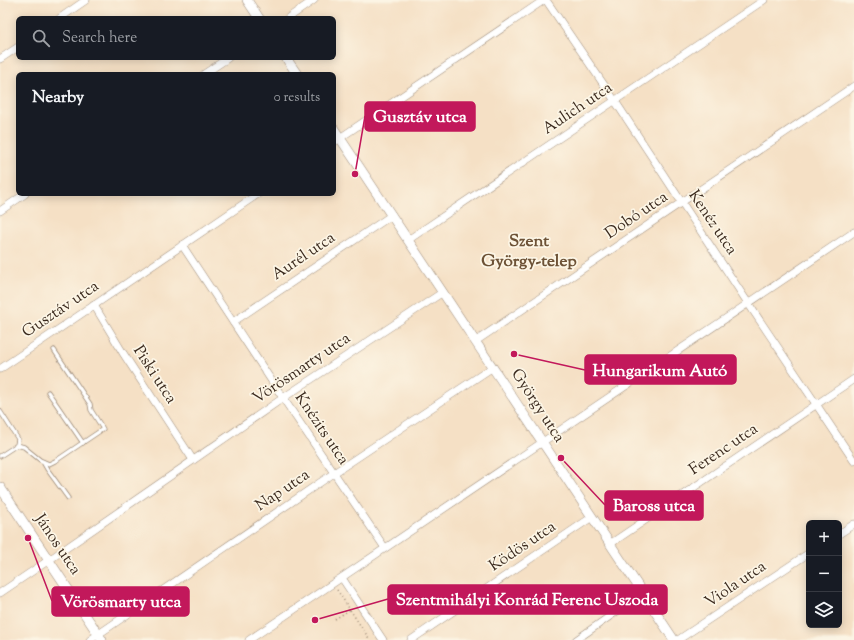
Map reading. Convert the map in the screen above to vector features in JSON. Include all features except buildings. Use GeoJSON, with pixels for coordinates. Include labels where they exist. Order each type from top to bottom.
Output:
{"type":"FeatureCollection","features":[{"type":"Feature","properties":{"kind":"street"},"geometry":{"type":"LineString","coordinates":[[63,16],[86,0]]}},
{"type":"Feature","properties":{"kind":"street"},"geometry":{"type":"LineString","coordinates":[[247,0],[258,16]]}},
{"type":"Feature","properties":{"kind":"street"},"geometry":{"type":"LineString","coordinates":[[291,16],[314,0]]}},
{"type":"Feature","properties":{"kind":"street"},"geometry":{"type":"LineString","coordinates":[[337,140],[545,0]]}},
{"type":"Feature","properties":{"kind":"street","name":"Kenéz utca"},"geometry":{"type":"LineString","coordinates":[[545,0],[615,101],[854,462]]}},
{"type":"Feature","properties":{"kind":"street","name":"Aulich utca"},"geometry":{"type":"LineString","coordinates":[[408,240],[764,0]]}},
{"type":"Feature","properties":{"kind":"street"},"geometry":{"type":"LineString","coordinates":[[0,59],[16,47]]}},
{"type":"Feature","properties":{"kind":"street"},"geometry":{"type":"LineString","coordinates":[[207,72],[225,60]]}},
{"type":"Feature","properties":{"kind":"street"},"geometry":{"type":"LineString","coordinates":[[287,60],[296,72]]}},
{"type":"Feature","properties":{"kind":"street","name":"Dobó utca"},"geometry":{"type":"LineString","coordinates":[[476,341],[854,86]]}},
{"type":"Feature","properties":{"kind":"street","name":"György utca"},"geometry":{"type":"LineString","coordinates":[[337,140],[392,215],[674,640]]}},
{"type":"Feature","properties":{"kind":"street"},"geometry":{"type":"LineString","coordinates":[[0,211],[22,196]]}},
{"type":"Feature","properties":{"kind":"street","name":"Gusztáv utca"},"geometry":{"type":"LineString","coordinates":[[0,369],[255,196]]}},
{"type":"Feature","properties":{"kind":"street","name":"Aurél utca"},"geometry":{"type":"LineString","coordinates":[[233,322],[392,215]]}},
{"type":"Feature","properties":{"kind":"street"},"geometry":{"type":"LineString","coordinates":[[249,640],[854,232]]}},
{"type":"Feature","properties":{"kind":"street","name":"Knézits utca"},"geometry":{"type":"LineString","coordinates":[[182,245],[283,398],[385,548]]}},
{"type":"Feature","properties":{"kind":"street","name":"Vörösmarty utca"},"geometry":{"type":"LineString","coordinates":[[0,593],[283,398],[443,292]]}},
{"type":"Feature","properties":{"kind":"street","name":"Piski utca"},"geometry":{"type":"LineString","coordinates":[[94,305],[123,353],[193,460]]}},
{"type":"Feature","properties":{"kind":"street","name":"Nap utca"},"geometry":{"type":"LineString","coordinates":[[90,640],[100,637],[334,474],[493,367]]}},
{"type":"Feature","properties":{"kind":"street","name":"Ferenc utca"},"geometry":{"type":"LineString","coordinates":[[610,544],[854,379]]}},
{"type":"Feature","properties":{"kind":"street","name":"János utca"},"geometry":{"type":"LineString","coordinates":[[0,487],[100,637]]}},
{"type":"Feature","properties":{"kind":"street","name":"Ködös utca"},"geometry":{"type":"LineString","coordinates":[[411,640],[592,517]]}},
{"type":"Feature","properties":{"kind":"street"},"geometry":{"type":"LineString","coordinates":[[842,532],[854,524]]}},
{"type":"Feature","properties":{"kind":"street","name":"Viola utca"},"geometry":{"type":"LineString","coordinates":[[678,640],[806,556]]}},
{"type":"Feature","properties":{"kind":"street"},"geometry":{"type":"LineString","coordinates":[[342,578],[383,640]]}},
{"type":"Feature","properties":{"kind":"street"},"geometry":{"type":"LineString","coordinates":[[576,640],[643,593]]}},
{"type":"Feature","properties":{"kind":"lane"},"geometry":{"type":"LineString","coordinates":[[0,456],[17,445],[24,447],[40,460],[49,464],[83,443],[102,429],[91,410],[90,404],[54,350]]}},
{"type":"Feature","properties":{"kind":"lane"},"geometry":{"type":"LineString","coordinates":[[48,392],[83,443]]}},
{"type":"Feature","properties":{"kind":"lane"},"geometry":{"type":"LineString","coordinates":[[0,411],[18,440],[17,445]]}},
{"type":"Feature","properties":{"kind":"lane"},"geometry":{"type":"LineString","coordinates":[[43,462],[68,498]]}},
{"type":"Feature","properties":{"kind":"path"},"geometry":{"type":"LineString","coordinates":[[337,590],[370,640]]}},
{"type":"Feature","properties":{"kind":"path"},"geometry":{"type":"LineString","coordinates":[[335,619],[360,604]]}},
{"type":"Feature","properties":{"kind":"place","name":"Gusztáv utca"},"geometry":{"type":"Point","coordinates":[355,174]}},
{"type":"Feature","properties":{"kind":"place","name":"Hungarikum Autó"},"geometry":{"type":"Point","coordinates":[514,354]}},
{"type":"Feature","properties":{"kind":"place","name":"Baross utca"},"geometry":{"type":"Point","coordinates":[561,458]}},
{"type":"Feature","properties":{"kind":"place","name":"Vörösmarty utca"},"geometry":{"type":"Point","coordinates":[28,538]}},
{"type":"Feature","properties":{"kind":"place","name":"Szentmihályi Konrád Ferenc Uszoda"},"geometry":{"type":"Point","coordinates":[315,620]}},
{"type":"Feature","properties":{"kind":"district","name":"Szent György-telep"},"geometry":{"type":"Point","coordinates":[529,252]}}]}
